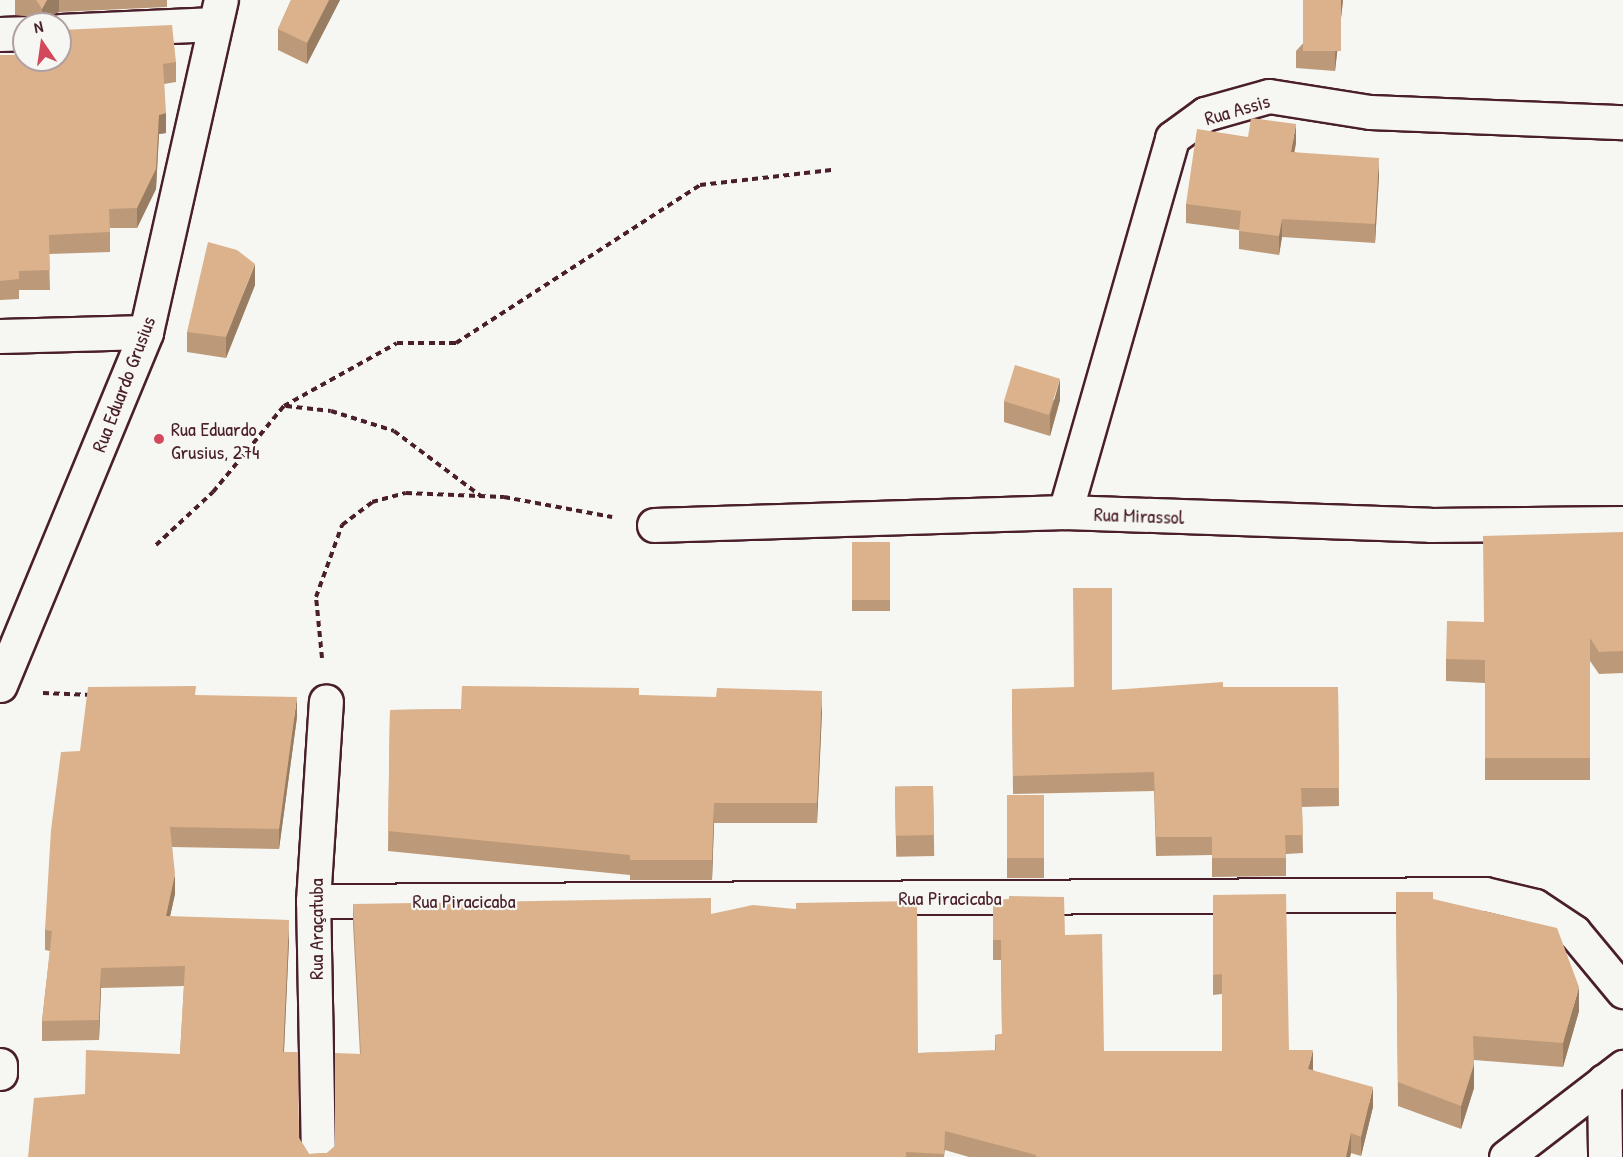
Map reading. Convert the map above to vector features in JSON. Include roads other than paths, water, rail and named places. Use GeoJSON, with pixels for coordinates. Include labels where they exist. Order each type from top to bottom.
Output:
{"type":"FeatureCollection","features":[{"type":"Feature","properties":{"kind":"street"},"geometry":{"type":"LineString","coordinates":[[72,30],[218,12]]}},
{"type":"Feature","properties":{"kind":"street","name":"Rua Eduardo Grusius"},"geometry":{"type":"LineString","coordinates":[[0,685],[146,333],[218,12]]}},
{"type":"Feature","properties":{"kind":"street","name":"Rua Assis"},"geometry":{"type":"LineString","coordinates":[[1065,512],[1172,138],[1205,114],[1269,96],[1370,112],[1623,122]]}},
{"type":"Feature","properties":{"kind":"street"},"geometry":{"type":"LineString","coordinates":[[0,336],[146,333]]}},
{"type":"Feature","properties":{"kind":"street","name":"Rua Mirassol"},"geometry":{"type":"LineString","coordinates":[[654,525],[1065,512],[1430,525],[1623,523]]}},
{"type":"Feature","properties":{"kind":"street","name":"Rua Araçatuba"},"geometry":{"type":"LineString","coordinates":[[318,1157],[313,901],[326,701]]}},
{"type":"Feature","properties":{"kind":"street","name":"Rua Piracicaba"},"geometry":{"type":"LineString","coordinates":[[313,901],[1485,894],[1535,906],[1574,932],[1623,991]]}},
{"type":"Feature","properties":{"kind":"street"},"geometry":{"type":"LineString","coordinates":[[0,1065],[0,1073]]}},
{"type":"Feature","properties":{"kind":"street"},"geometry":{"type":"LineString","coordinates":[[1506,1157],[1613,1074]]}},
{"type":"Feature","properties":{"kind":"street"},"geometry":{"type":"LineString","coordinates":[[1605,1157],[1613,1074]]}},
{"type":"Feature","properties":{"kind":"place","name":"Rua Eduardo Grusius, 274"},"geometry":{"type":"Point","coordinates":[159,439]}}]}
